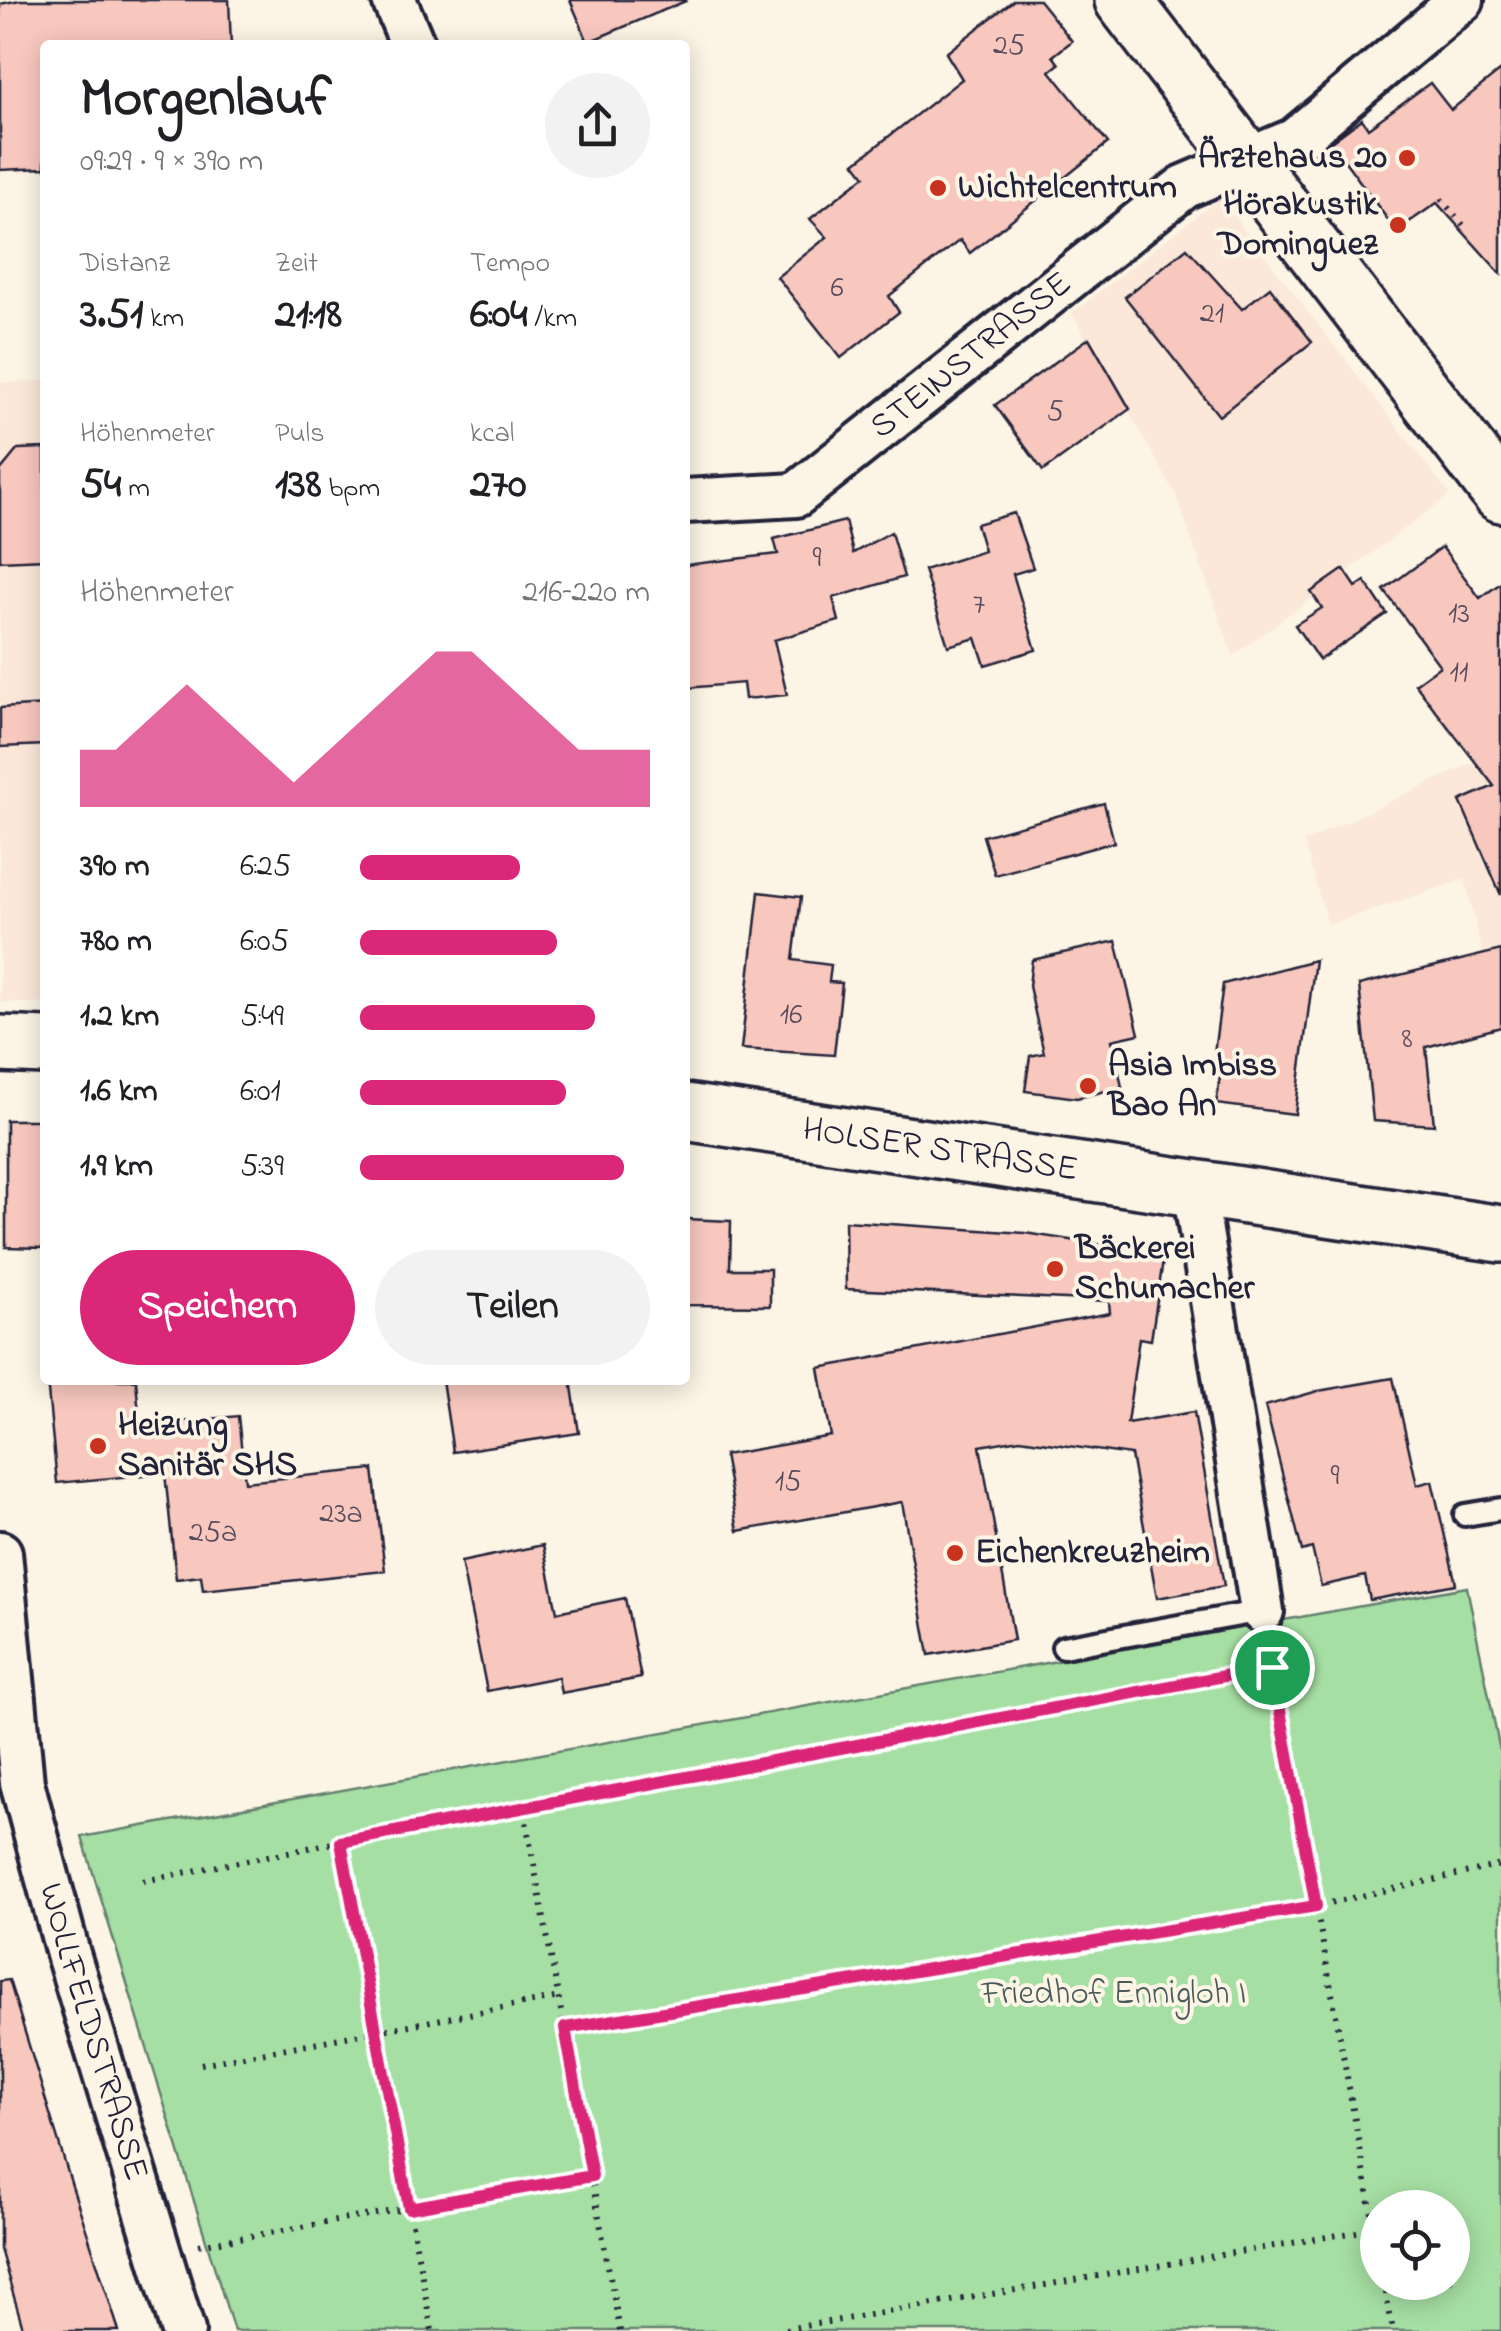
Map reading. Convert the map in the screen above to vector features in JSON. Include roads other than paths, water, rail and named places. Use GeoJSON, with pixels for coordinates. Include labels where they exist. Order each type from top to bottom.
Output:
{"type":"FeatureCollection","features":[{"type":"Feature","properties":{"kind":"main road"},"geometry":{"type":"LineString","coordinates":[[1123,0],[1243,161],[1418,380],[1501,494]]}},
{"type":"Feature","properties":{"kind":"main road"},"geometry":{"type":"LineString","coordinates":[[0,1044],[40,1046]]}},
{"type":"Feature","properties":{"kind":"main road","name":"HOLSER STRASSE"},"geometry":{"type":"LineString","coordinates":[[690,1113],[1501,1234]]}},
{"type":"Feature","properties":{"kind":"street"},"geometry":{"type":"LineString","coordinates":[[394,0],[410,40]]}},
{"type":"Feature","properties":{"kind":"street","name":"STEINSTRASSE"},"geometry":{"type":"LineString","coordinates":[[690,501],[796,494],[1184,187],[1295,140],[1462,0]]}},
{"type":"Feature","properties":{"kind":"street"},"geometry":{"type":"LineString","coordinates":[[1194,1188],[1262,1610]]}},
{"type":"Feature","properties":{"kind":"street","name":"WOLLFELDSTRASSE"},"geometry":{"type":"LineString","coordinates":[[0,1553],[11,1785],[183,2331]]}},
{"type":"Feature","properties":{"kind":"lane"},"geometry":{"type":"LineString","coordinates":[[1465,1515],[1501,1509]]}},
{"type":"Feature","properties":{"kind":"lane"},"geometry":{"type":"LineString","coordinates":[[1063,1647],[1262,1610]]}},
{"type":"Feature","properties":{"kind":"place","name":"Ärztehaus 20"},"geometry":{"type":"Point","coordinates":[1407,158]}},
{"type":"Feature","properties":{"kind":"place","name":"Wichtelcentrum"},"geometry":{"type":"Point","coordinates":[938,188]}},
{"type":"Feature","properties":{"kind":"place","name":"Hörakustik Dominguez"},"geometry":{"type":"Point","coordinates":[1398,225]}},
{"type":"Feature","properties":{"kind":"place","name":"Asia Imbiss Bao An"},"geometry":{"type":"Point","coordinates":[1088,1086]}},
{"type":"Feature","properties":{"kind":"place","name":"Bäckerei Schumacher"},"geometry":{"type":"Point","coordinates":[1055,1269]}},
{"type":"Feature","properties":{"kind":"place","name":"Heizung Sanitär SHS"},"geometry":{"type":"Point","coordinates":[98,1446]}},
{"type":"Feature","properties":{"kind":"place","name":"Eichenkreuzheim"},"geometry":{"type":"Point","coordinates":[955,1553]}},
{"type":"Feature","properties":{"kind":"park label","name":"Friedhof Ennigloh I"},"geometry":{"type":"Point","coordinates":[1114,1994]}}]}
